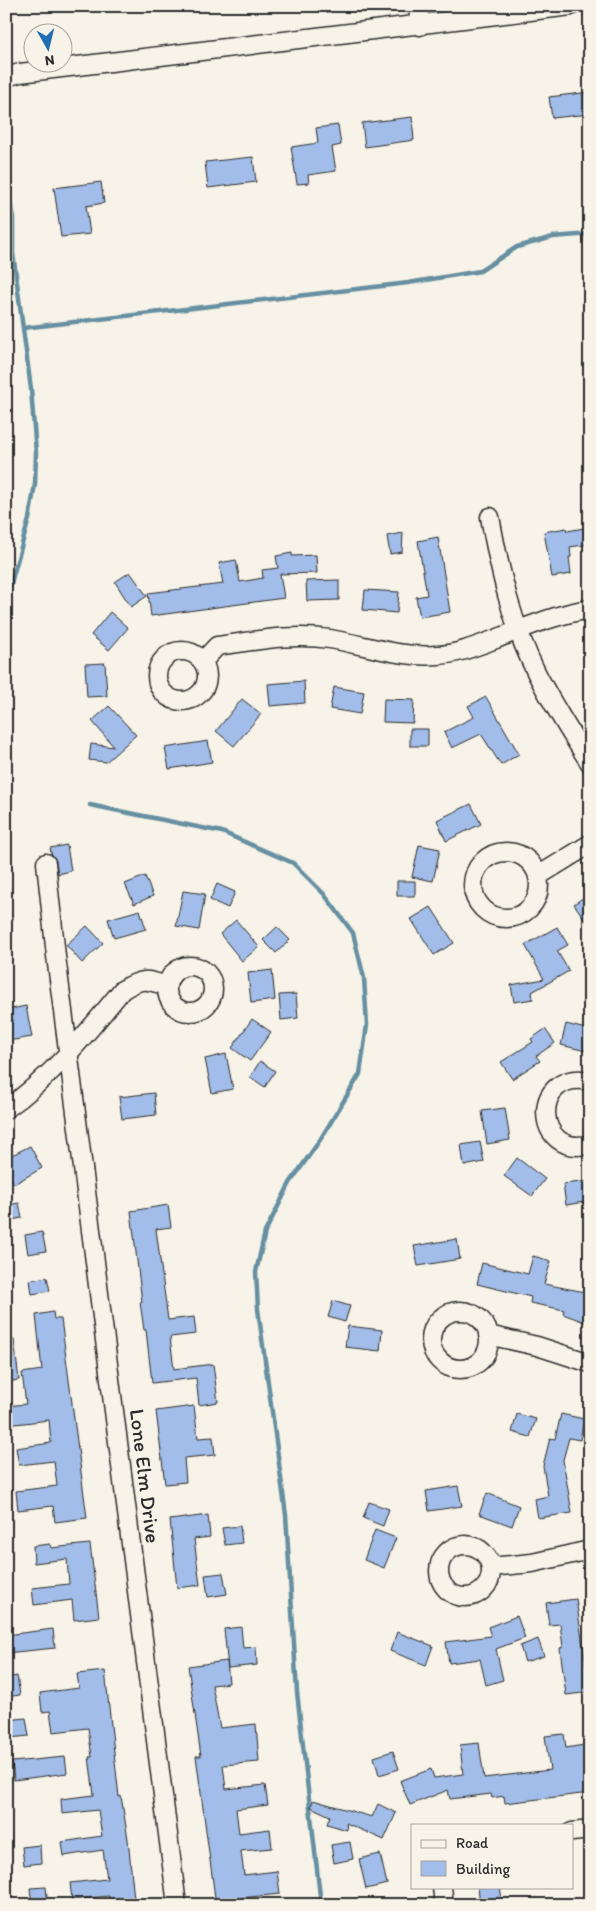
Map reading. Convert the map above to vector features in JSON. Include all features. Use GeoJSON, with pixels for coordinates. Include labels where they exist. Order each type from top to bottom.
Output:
{"type":"FeatureCollection","features":[{"type":"Feature","properties":{"kind":"street"},"geometry":{"type":"LineString","coordinates":[[418,6],[420,26]]}},
{"type":"Feature","properties":{"kind":"street"},"geometry":{"type":"LineString","coordinates":[[6,77],[20,73],[420,26],[571,6]]}},
{"type":"Feature","properties":{"kind":"street"},"geometry":{"type":"LineString","coordinates":[[490,517],[501,576],[518,630],[537,674],[590,763]]}},
{"type":"Feature","properties":{"kind":"street"},"geometry":{"type":"LineString","coordinates":[[203,661],[216,646],[276,638],[305,637],[330,639],[416,656],[440,655],[464,650],[574,611],[590,609]]}},
{"type":"Feature","properties":{"kind":"street"},"geometry":{"type":"LineString","coordinates":[[538,876],[590,844]]}},
{"type":"Feature","properties":{"kind":"street","name":"Lone Elm Drive"},"geometry":{"type":"LineString","coordinates":[[46,863],[177,1905]]}},
{"type":"Feature","properties":{"kind":"street"},"geometry":{"type":"LineString","coordinates":[[6,1109],[23,1098],[49,1074],[122,990],[137,981],[152,981],[166,986]]}},
{"type":"Feature","properties":{"kind":"street"},"geometry":{"type":"LineString","coordinates":[[590,1081],[570,1080],[560,1085],[549,1097],[545,1112],[549,1128],[560,1141],[571,1145],[582,1146],[590,1144]]}},
{"type":"Feature","properties":{"kind":"street"},"geometry":{"type":"LineString","coordinates":[[488,1335],[538,1346],[590,1363]]}},
{"type":"Feature","properties":{"kind":"street"},"geometry":{"type":"LineString","coordinates":[[491,1567],[532,1563],[590,1550]]}},
{"type":"Feature","properties":{"kind":"street"},"geometry":{"type":"LineString","coordinates":[[574,1832],[590,1830]]}},
{"type":"Feature","properties":{"kind":"street"},"geometry":{"type":"LineString","coordinates":[[442,1888],[444,1905]]}},
{"type":"Feature","properties":{"kind":"building"},"geometry":{"type":"Polygon","coordinates":[[[590,92],[590,114],[552,118],[549,97],[590,92]]]}},
{"type":"Feature","properties":{"kind":"building"},"geometry":{"type":"Polygon","coordinates":[[[412,117],[414,140],[365,147],[362,123],[412,117]]]}},
{"type":"Feature","properties":{"kind":"building"},"geometry":{"type":"Polygon","coordinates":[[[338,125],[341,145],[332,147],[336,171],[308,175],[309,183],[297,184],[291,147],[318,143],[316,128],[338,125]]]}},
{"type":"Feature","properties":{"kind":"building"},"geometry":{"type":"Polygon","coordinates":[[[253,157],[256,182],[208,188],[205,162],[253,157]]]}},
{"type":"Feature","properties":{"kind":"building"},"geometry":{"type":"Polygon","coordinates":[[[101,182],[104,203],[86,206],[90,234],[61,237],[54,188],[101,182]]]}},
{"type":"Feature","properties":{"kind":"building"},"geometry":{"type":"Polygon","coordinates":[[[590,527],[590,544],[570,547],[571,574],[552,577],[544,532],[566,528],[567,531],[590,527]]]}},
{"type":"Feature","properties":{"kind":"building"},"geometry":{"type":"Polygon","coordinates":[[[403,533],[402,552],[390,554],[387,536],[403,533]]]}},
{"type":"Feature","properties":{"kind":"building"},"geometry":{"type":"Polygon","coordinates":[[[438,537],[450,612],[420,617],[416,597],[427,595],[418,541],[438,537]]]}},
{"type":"Feature","properties":{"kind":"building"},"geometry":{"type":"Polygon","coordinates":[[[292,553],[292,556],[316,555],[317,573],[280,574],[284,598],[151,616],[148,593],[223,584],[219,563],[236,560],[240,582],[263,578],[262,570],[278,568],[276,556],[292,553]]]}},
{"type":"Feature","properties":{"kind":"building"},"geometry":{"type":"Polygon","coordinates":[[[130,572],[147,596],[131,607],[115,582],[130,572]]]}},
{"type":"Feature","properties":{"kind":"building"},"geometry":{"type":"Polygon","coordinates":[[[339,580],[339,600],[307,601],[306,581],[339,580]]]}},
{"type":"Feature","properties":{"kind":"building"},"geometry":{"type":"Polygon","coordinates":[[[365,590],[399,592],[397,613],[363,610],[365,590]]]}},
{"type":"Feature","properties":{"kind":"building"},"geometry":{"type":"Polygon","coordinates":[[[110,612],[128,628],[109,650],[91,635],[110,612]]]}},
{"type":"Feature","properties":{"kind":"building"},"geometry":{"type":"Polygon","coordinates":[[[105,663],[107,696],[87,697],[85,664],[105,663]]]}},
{"type":"Feature","properties":{"kind":"building"},"geometry":{"type":"Polygon","coordinates":[[[304,681],[305,703],[270,706],[268,684],[304,681]]]}},
{"type":"Feature","properties":{"kind":"building"},"geometry":{"type":"Polygon","coordinates":[[[334,687],[364,692],[360,714],[330,709],[334,687]]]}},
{"type":"Feature","properties":{"kind":"building"},"geometry":{"type":"Polygon","coordinates":[[[486,697],[519,754],[501,765],[481,734],[452,748],[444,732],[474,717],[468,706],[486,697]]]}},
{"type":"Feature","properties":{"kind":"building"},"geometry":{"type":"Polygon","coordinates":[[[242,699],[261,714],[234,746],[216,731],[242,699]]]}},
{"type":"Feature","properties":{"kind":"building"},"geometry":{"type":"Polygon","coordinates":[[[384,699],[414,700],[413,723],[383,722],[384,699]]]}},
{"type":"Feature","properties":{"kind":"building"},"geometry":{"type":"Polygon","coordinates":[[[109,706],[136,735],[106,762],[89,760],[91,744],[114,747],[92,721],[109,706]]]}},
{"type":"Feature","properties":{"kind":"building"},"geometry":{"type":"Polygon","coordinates":[[[410,729],[428,729],[428,746],[410,746],[410,729]]]}},
{"type":"Feature","properties":{"kind":"building"},"geometry":{"type":"Polygon","coordinates":[[[208,741],[212,762],[169,769],[165,748],[208,741]]]}},
{"type":"Feature","properties":{"kind":"building"},"geometry":{"type":"Polygon","coordinates":[[[471,804],[481,824],[446,841],[437,820],[471,804]]]}},
{"type":"Feature","properties":{"kind":"building"},"geometry":{"type":"Polygon","coordinates":[[[67,845],[71,871],[58,874],[56,861],[50,848],[67,845]]]}},
{"type":"Feature","properties":{"kind":"building"},"geometry":{"type":"Polygon","coordinates":[[[419,845],[440,849],[433,881],[412,877],[419,845]]]}},
{"type":"Feature","properties":{"kind":"building"},"geometry":{"type":"Polygon","coordinates":[[[145,876],[153,896],[134,904],[125,884],[145,876]]]}},
{"type":"Feature","properties":{"kind":"building"},"geometry":{"type":"Polygon","coordinates":[[[397,881],[415,881],[415,896],[397,896],[397,881]]]}},
{"type":"Feature","properties":{"kind":"building"},"geometry":{"type":"Polygon","coordinates":[[[217,884],[235,892],[228,908],[210,900],[217,884]]]}},
{"type":"Feature","properties":{"kind":"building"},"geometry":{"type":"Polygon","coordinates":[[[183,891],[205,894],[199,930],[176,926],[183,891]]]}},
{"type":"Feature","properties":{"kind":"building"},"geometry":{"type":"Polygon","coordinates":[[[590,893],[590,927],[574,904],[590,893]]]}},
{"type":"Feature","properties":{"kind":"building"},"geometry":{"type":"Polygon","coordinates":[[[431,907],[454,943],[434,955],[411,919],[431,907]]]}},
{"type":"Feature","properties":{"kind":"building"},"geometry":{"type":"Polygon","coordinates":[[[140,910],[146,929],[114,938],[108,919],[140,910]]]}},
{"type":"Feature","properties":{"kind":"building"},"geometry":{"type":"Polygon","coordinates":[[[236,920],[259,947],[242,961],[220,934],[236,920]]]}},
{"type":"Feature","properties":{"kind":"building"},"geometry":{"type":"Polygon","coordinates":[[[87,926],[103,943],[82,963],[66,945],[87,926]]]}},
{"type":"Feature","properties":{"kind":"building"},"geometry":{"type":"Polygon","coordinates":[[[277,927],[290,940],[276,953],[263,940],[277,927]]]}},
{"type":"Feature","properties":{"kind":"building"},"geometry":{"type":"Polygon","coordinates":[[[557,927],[568,945],[557,951],[569,971],[532,992],[533,999],[514,1002],[511,985],[544,979],[525,945],[557,927]]]}},
{"type":"Feature","properties":{"kind":"building"},"geometry":{"type":"Polygon","coordinates":[[[272,970],[275,1000],[251,1003],[248,973],[272,970]]]}},
{"type":"Feature","properties":{"kind":"building"},"geometry":{"type":"Polygon","coordinates":[[[296,994],[298,1018],[281,1020],[279,995],[296,994]]]}},
{"type":"Feature","properties":{"kind":"building"},"geometry":{"type":"Polygon","coordinates":[[[26,1006],[32,1037],[8,1041],[6,1010],[26,1006]]]}},
{"type":"Feature","properties":{"kind":"building"},"geometry":{"type":"Polygon","coordinates":[[[252,1019],[271,1032],[250,1061],[232,1048],[252,1019]]]}},
{"type":"Feature","properties":{"kind":"building"},"geometry":{"type":"Polygon","coordinates":[[[566,1024],[590,1030],[590,1052],[561,1045],[566,1024]]]}},
{"type":"Feature","properties":{"kind":"building"},"geometry":{"type":"Polygon","coordinates":[[[545,1029],[555,1043],[536,1056],[540,1061],[512,1079],[501,1062],[533,1042],[531,1039],[545,1029]]]}},
{"type":"Feature","properties":{"kind":"building"},"geometry":{"type":"Polygon","coordinates":[[[226,1054],[233,1089],[212,1093],[205,1059],[226,1054]]]}},
{"type":"Feature","properties":{"kind":"building"},"geometry":{"type":"Polygon","coordinates":[[[260,1061],[275,1071],[265,1087],[250,1077],[260,1061]]]}},
{"type":"Feature","properties":{"kind":"building"},"geometry":{"type":"Polygon","coordinates":[[[154,1093],[156,1115],[122,1119],[119,1097],[154,1093]]]}},
{"type":"Feature","properties":{"kind":"building"},"geometry":{"type":"Polygon","coordinates":[[[505,1108],[510,1140],[487,1144],[482,1111],[505,1108]]]}},
{"type":"Feature","properties":{"kind":"building"},"geometry":{"type":"Polygon","coordinates":[[[480,1142],[484,1162],[464,1166],[461,1145],[480,1142]]]}},
{"type":"Feature","properties":{"kind":"building"},"geometry":{"type":"Polygon","coordinates":[[[30,1146],[42,1168],[14,1184],[6,1170],[6,1158],[30,1146]]]}},
{"type":"Feature","properties":{"kind":"building"},"geometry":{"type":"Polygon","coordinates":[[[517,1158],[545,1179],[532,1196],[504,1176],[517,1158]]]}},
{"type":"Feature","properties":{"kind":"building"},"geometry":{"type":"Polygon","coordinates":[[[590,1181],[590,1201],[566,1205],[563,1184],[590,1181]]]}},
{"type":"Feature","properties":{"kind":"building"},"geometry":{"type":"Polygon","coordinates":[[[19,1203],[22,1218],[6,1221],[6,1205],[19,1203]]]}},
{"type":"Feature","properties":{"kind":"building"},"geometry":{"type":"Polygon","coordinates":[[[168,1205],[171,1227],[156,1229],[168,1320],[194,1317],[196,1334],[170,1337],[174,1369],[213,1364],[218,1402],[199,1405],[196,1378],[152,1383],[146,1330],[144,1330],[140,1302],[142,1302],[131,1211],[168,1205]]]}},
{"type":"Feature","properties":{"kind":"building"},"geometry":{"type":"Polygon","coordinates":[[[42,1232],[46,1251],[28,1254],[25,1235],[42,1232]]]}},
{"type":"Feature","properties":{"kind":"building"},"geometry":{"type":"Polygon","coordinates":[[[457,1239],[460,1259],[418,1266],[414,1246],[457,1239]]]}},
{"type":"Feature","properties":{"kind":"building"},"geometry":{"type":"Polygon","coordinates":[[[533,1256],[551,1261],[544,1284],[590,1293],[590,1324],[563,1314],[564,1310],[530,1303],[531,1297],[477,1284],[482,1263],[528,1274],[533,1256]]]}},
{"type":"Feature","properties":{"kind":"building"},"geometry":{"type":"Polygon","coordinates":[[[47,1277],[50,1291],[32,1294],[30,1280],[47,1277]]]}},
{"type":"Feature","properties":{"kind":"building"},"geometry":{"type":"Polygon","coordinates":[[[333,1301],[350,1306],[345,1322],[328,1317],[333,1301]]]}},
{"type":"Feature","properties":{"kind":"building"},"geometry":{"type":"Polygon","coordinates":[[[53,1312],[54,1319],[61,1319],[87,1518],[55,1522],[53,1506],[18,1510],[16,1491],[57,1486],[54,1461],[19,1465],[16,1448],[51,1443],[49,1420],[7,1425],[6,1418],[6,1406],[26,1404],[22,1373],[42,1370],[36,1315],[53,1312]]]}},
{"type":"Feature","properties":{"kind":"building"},"geometry":{"type":"Polygon","coordinates":[[[348,1326],[382,1330],[380,1351],[345,1347],[348,1326]]]}},
{"type":"Feature","properties":{"kind":"building"},"geometry":{"type":"Polygon","coordinates":[[[6,1340],[14,1340],[19,1380],[6,1382],[6,1340]]]}},
{"type":"Feature","properties":{"kind":"building"},"geometry":{"type":"Polygon","coordinates":[[[194,1406],[198,1438],[213,1437],[215,1455],[184,1458],[186,1482],[165,1484],[156,1411],[194,1406]]]}},
{"type":"Feature","properties":{"kind":"building"},"geometry":{"type":"Polygon","coordinates":[[[517,1414],[536,1419],[530,1437],[512,1432],[517,1414]]]}},
{"type":"Feature","properties":{"kind":"building"},"geometry":{"type":"Polygon","coordinates":[[[561,1414],[584,1419],[580,1440],[569,1438],[563,1460],[572,1513],[538,1518],[535,1499],[548,1496],[543,1466],[550,1438],[555,1439],[561,1414]]]}},
{"type":"Feature","properties":{"kind":"building"},"geometry":{"type":"Polygon","coordinates":[[[458,1486],[462,1506],[429,1511],[426,1491],[458,1486]]]}},
{"type":"Feature","properties":{"kind":"building"},"geometry":{"type":"Polygon","coordinates":[[[487,1493],[519,1506],[512,1526],[479,1514],[487,1493]]]}},
{"type":"Feature","properties":{"kind":"building"},"geometry":{"type":"Polygon","coordinates":[[[369,1502],[389,1509],[383,1526],[363,1518],[369,1502]]]}},
{"type":"Feature","properties":{"kind":"building"},"geometry":{"type":"Polygon","coordinates":[[[208,1515],[210,1537],[194,1539],[200,1585],[177,1588],[170,1520],[208,1515]]]}},
{"type":"Feature","properties":{"kind":"building"},"geometry":{"type":"Polygon","coordinates":[[[240,1526],[242,1543],[225,1545],[222,1528],[240,1526]]]}},
{"type":"Feature","properties":{"kind":"building"},"geometry":{"type":"Polygon","coordinates":[[[375,1530],[396,1538],[384,1568],[364,1560],[375,1530]]]}},
{"type":"Feature","properties":{"kind":"building"},"geometry":{"type":"Polygon","coordinates":[[[50,1544],[51,1548],[90,1544],[99,1617],[74,1620],[72,1600],[34,1605],[32,1588],[69,1584],[67,1559],[34,1563],[33,1546],[50,1544]]]}},
{"type":"Feature","properties":{"kind":"building"},"geometry":{"type":"Polygon","coordinates":[[[223,1573],[227,1594],[208,1597],[205,1575],[223,1573]]]}},
{"type":"Feature","properties":{"kind":"building"},"geometry":{"type":"Polygon","coordinates":[[[576,1599],[590,1692],[566,1695],[560,1648],[563,1647],[560,1624],[549,1625],[546,1603],[576,1599]]]}},
{"type":"Feature","properties":{"kind":"building"},"geometry":{"type":"Polygon","coordinates":[[[517,1616],[525,1638],[496,1649],[503,1680],[486,1685],[480,1659],[449,1663],[446,1642],[491,1636],[488,1627],[517,1616]]]}},
{"type":"Feature","properties":{"kind":"building"},"geometry":{"type":"Polygon","coordinates":[[[241,1627],[243,1648],[256,1647],[257,1665],[228,1668],[224,1629],[241,1627]]]}},
{"type":"Feature","properties":{"kind":"building"},"geometry":{"type":"Polygon","coordinates":[[[53,1629],[55,1648],[6,1653],[6,1635],[53,1629]]]}},
{"type":"Feature","properties":{"kind":"building"},"geometry":{"type":"Polygon","coordinates":[[[397,1632],[433,1646],[426,1665],[390,1651],[397,1632]]]}},
{"type":"Feature","properties":{"kind":"building"},"geometry":{"type":"Polygon","coordinates":[[[538,1639],[544,1656],[525,1662],[520,1646],[538,1639]]]}},
{"type":"Feature","properties":{"kind":"building"},"geometry":{"type":"Polygon","coordinates":[[[227,1661],[229,1683],[212,1685],[220,1728],[256,1724],[259,1762],[223,1765],[226,1789],[265,1785],[268,1805],[236,1809],[239,1833],[270,1829],[272,1848],[241,1851],[244,1875],[277,1871],[280,1894],[240,1898],[241,1905],[216,1905],[196,1756],[201,1756],[188,1666],[227,1661]]]}},
{"type":"Feature","properties":{"kind":"building"},"geometry":{"type":"Polygon","coordinates":[[[105,1671],[119,1797],[121,1796],[128,1839],[134,1899],[110,1901],[109,1896],[72,1900],[70,1883],[107,1879],[103,1850],[64,1856],[62,1842],[102,1836],[98,1810],[62,1814],[61,1799],[94,1795],[89,1757],[92,1757],[88,1728],[53,1732],[50,1711],[42,1712],[40,1693],[79,1688],[77,1674],[105,1671]]]}},
{"type":"Feature","properties":{"kind":"building"},"geometry":{"type":"Polygon","coordinates":[[[17,1676],[20,1695],[6,1697],[6,1678],[17,1676]]]}},
{"type":"Feature","properties":{"kind":"building"},"geometry":{"type":"Polygon","coordinates":[[[26,1718],[29,1736],[9,1738],[7,1720],[26,1718]]]}},
{"type":"Feature","properties":{"kind":"building"},"geometry":{"type":"Polygon","coordinates":[[[564,1734],[566,1748],[590,1744],[590,1793],[505,1803],[504,1796],[492,1798],[491,1794],[450,1799],[448,1790],[410,1805],[400,1781],[431,1769],[434,1778],[463,1774],[460,1745],[479,1743],[484,1778],[550,1770],[545,1736],[564,1734]]]}},
{"type":"Feature","properties":{"kind":"building"},"geometry":{"type":"Polygon","coordinates":[[[393,1751],[399,1769],[379,1775],[374,1757],[393,1751]]]}},
{"type":"Feature","properties":{"kind":"building"},"geometry":{"type":"Polygon","coordinates":[[[65,1757],[67,1773],[14,1780],[12,1762],[65,1757]]]}},
{"type":"Feature","properties":{"kind":"building"},"geometry":{"type":"Polygon","coordinates":[[[313,1800],[372,1817],[378,1804],[396,1813],[384,1840],[346,1823],[347,1830],[327,1824],[330,1816],[311,1807],[313,1800]]]}},
{"type":"Feature","properties":{"kind":"building"},"geometry":{"type":"Polygon","coordinates":[[[350,1842],[353,1859],[334,1863],[331,1845],[350,1842]]]}},
{"type":"Feature","properties":{"kind":"building"},"geometry":{"type":"Polygon","coordinates":[[[40,1845],[41,1863],[24,1865],[22,1847],[40,1845]]]}},
{"type":"Feature","properties":{"kind":"building"},"geometry":{"type":"Polygon","coordinates":[[[380,1854],[387,1884],[366,1889],[359,1859],[380,1854]]]}},
{"type":"Feature","properties":{"kind":"building"},"geometry":{"type":"Polygon","coordinates":[[[46,1887],[48,1905],[32,1905],[30,1888],[46,1887]]]}},
{"type":"Feature","properties":{"kind":"building"},"geometry":{"type":"Polygon","coordinates":[[[478,1888],[500,1888],[503,1905],[480,1905],[478,1888]]]}},
{"type":"Feature","properties":{"kind":"waterway"},"geometry":{"type":"LineString","coordinates":[[6,101],[11,98]]}},
{"type":"Feature","properties":{"kind":"waterway"},"geometry":{"type":"LineString","coordinates":[[6,176],[13,218],[13,253],[31,389],[36,453],[35,484],[29,519],[6,601]]}},
{"type":"Feature","properties":{"kind":"waterway"},"geometry":{"type":"LineString","coordinates":[[23,328],[408,283],[480,271],[517,247],[553,237],[590,234]]}},
{"type":"Feature","properties":{"kind":"waterway"},"geometry":{"type":"LineString","coordinates":[[6,646],[8,714],[6,727]]}},
{"type":"Feature","properties":{"kind":"waterway"},"geometry":{"type":"LineString","coordinates":[[90,805],[222,832],[293,863],[324,894],[353,933],[364,978],[367,1025],[360,1074],[320,1140],[290,1183],[265,1232],[256,1272],[258,1309],[286,1515],[297,1692],[321,1905]]}}]}
